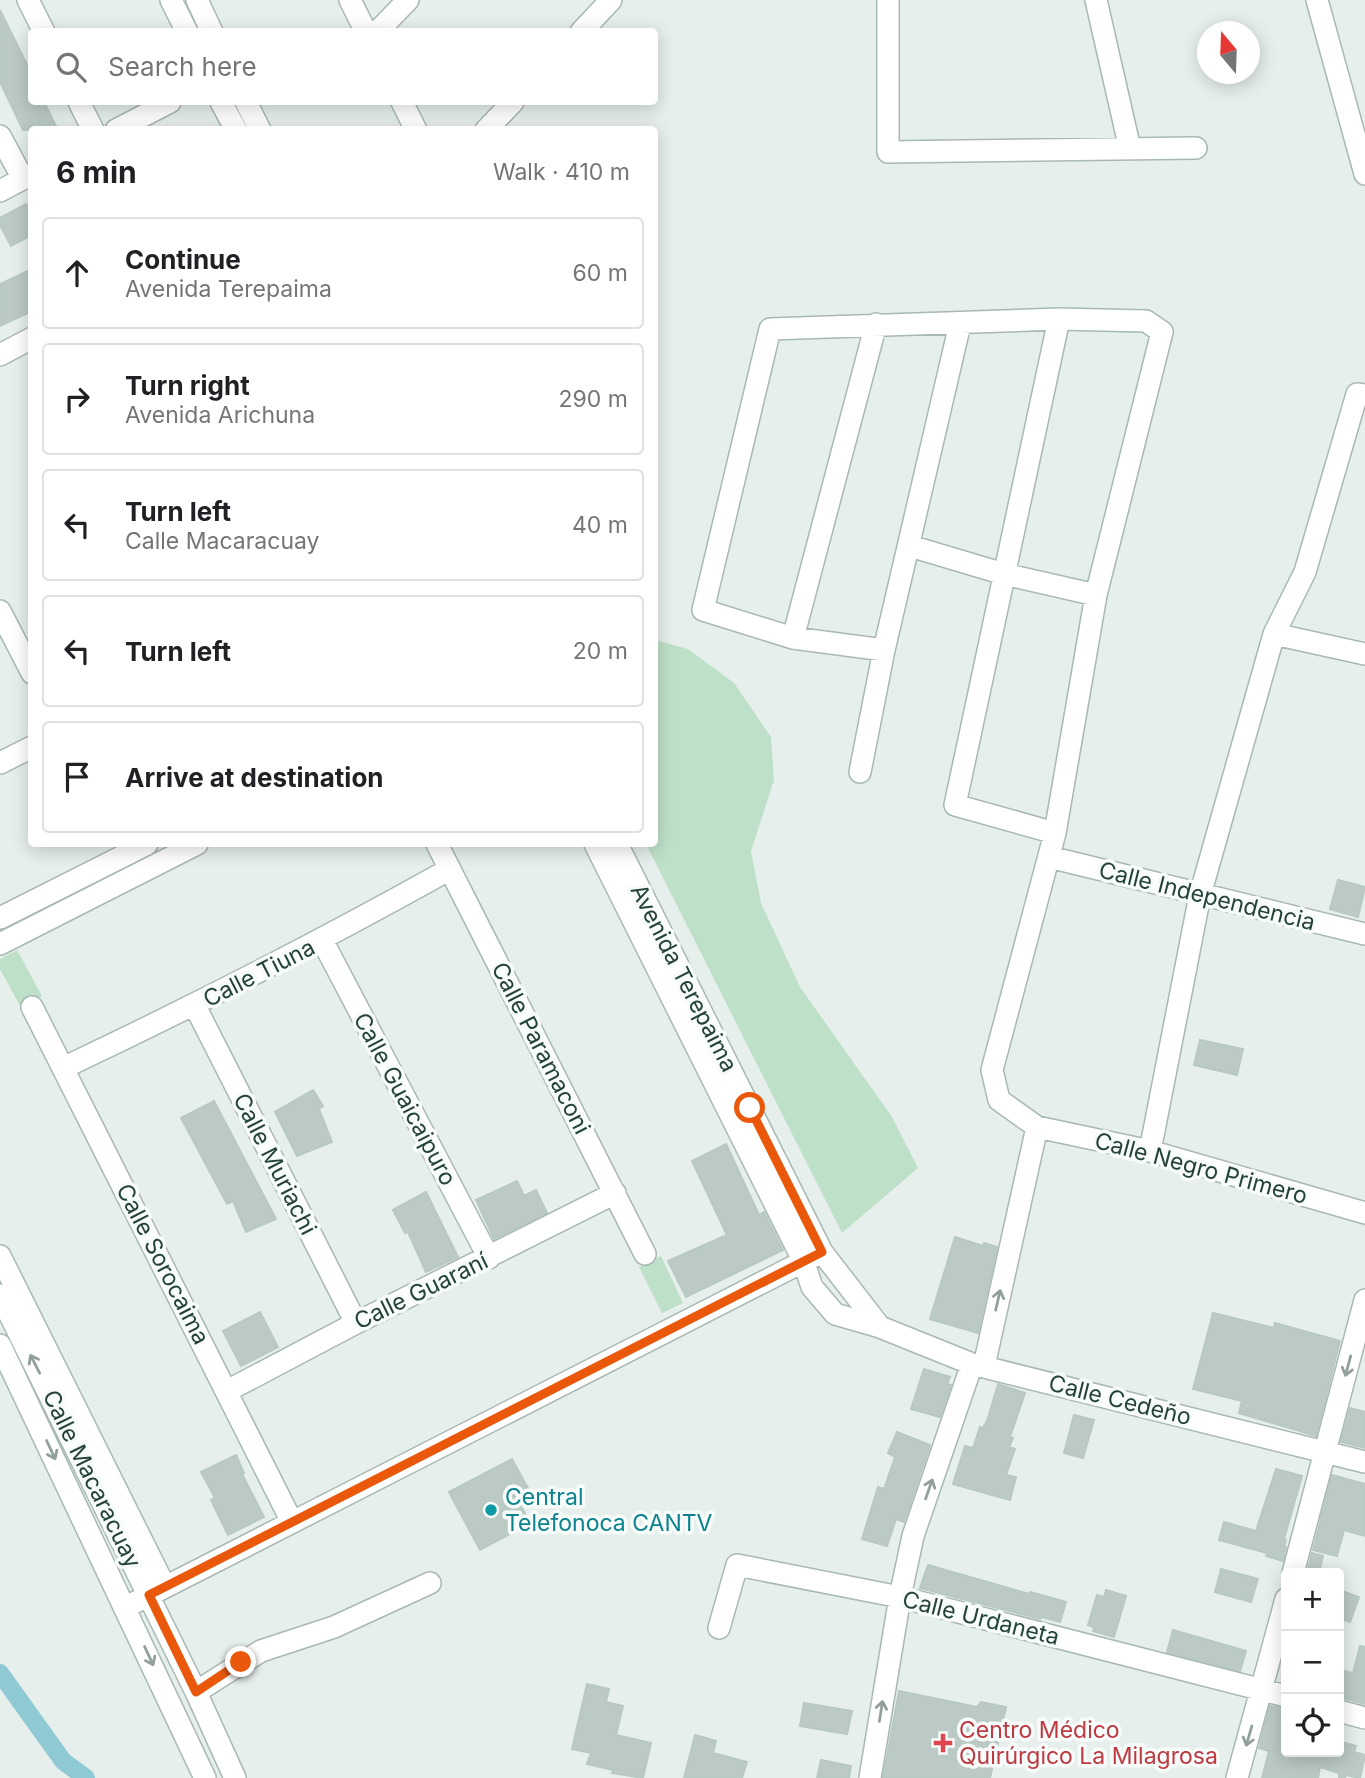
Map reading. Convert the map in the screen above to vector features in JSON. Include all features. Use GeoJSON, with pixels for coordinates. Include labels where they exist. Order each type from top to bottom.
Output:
{"type":"FeatureCollection","features":[{"type":"Feature","properties":{"kind":"street"},"geometry":{"type":"LineString","coordinates":[[28,0],[42,28]]}},
{"type":"Feature","properties":{"kind":"street"},"geometry":{"type":"LineString","coordinates":[[171,0],[185,28]]}},
{"type":"Feature","properties":{"kind":"street"},"geometry":{"type":"LineString","coordinates":[[197,0],[210,28]]}},
{"type":"Feature","properties":{"kind":"street"},"geometry":{"type":"LineString","coordinates":[[350,0],[364,28]]}},
{"type":"Feature","properties":{"kind":"street"},"geometry":{"type":"LineString","coordinates":[[381,28],[408,0]]}},
{"type":"Feature","properties":{"kind":"street"},"geometry":{"type":"LineString","coordinates":[[585,28],[611,0]]}},
{"type":"Feature","properties":{"kind":"street"},"geometry":{"type":"LineString","coordinates":[[888,0],[888,152],[1196,148]]}},
{"type":"Feature","properties":{"kind":"street"},"geometry":{"type":"LineString","coordinates":[[1096,0],[1130,149]]}},
{"type":"Feature","properties":{"kind":"street"},"geometry":{"type":"LineString","coordinates":[[1318,0],[1365,174]]}},
{"type":"Feature","properties":{"kind":"street"},"geometry":{"type":"LineString","coordinates":[[80,105],[91,126]]}},
{"type":"Feature","properties":{"kind":"street"},"geometry":{"type":"LineString","coordinates":[[124,126],[164,105]]}},
{"type":"Feature","properties":{"kind":"street"},"geometry":{"type":"LineString","coordinates":[[223,105],[234,126]]}},
{"type":"Feature","properties":{"kind":"street"},"geometry":{"type":"LineString","coordinates":[[248,105],[258,126]]}},
{"type":"Feature","properties":{"kind":"street"},"geometry":{"type":"LineString","coordinates":[[404,105],[414,126]]}},
{"type":"Feature","properties":{"kind":"street"},"geometry":{"type":"LineString","coordinates":[[490,126],[510,105]]}},
{"type":"Feature","properties":{"kind":"street"},"geometry":{"type":"LineString","coordinates":[[0,136],[27,177],[0,191]]}},
{"type":"Feature","properties":{"kind":"street"},"geometry":{"type":"LineString","coordinates":[[1055,834],[954,805],[1059,319]]}},
{"type":"Feature","properties":{"kind":"street"},"geometry":{"type":"LineString","coordinates":[[870,1778],[900,1597],[914,1536],[978,1365],[1037,1127],[999,1100],[992,1070],[1055,834],[1096,595],[1161,331],[1146,321],[1059,319],[770,328],[704,610],[793,638],[884,650]]}},
{"type":"Feature","properties":{"kind":"street"},"geometry":{"type":"LineString","coordinates":[[793,638],[876,324]]}},
{"type":"Feature","properties":{"kind":"street"},"geometry":{"type":"LineString","coordinates":[[860,772],[884,650],[960,324]]}},
{"type":"Feature","properties":{"kind":"street"},"geometry":{"type":"LineString","coordinates":[[0,355],[28,344]]}},
{"type":"Feature","properties":{"kind":"street"},"geometry":{"type":"LineString","coordinates":[[1150,1152],[1200,895],[1274,635],[1305,572],[1357,394],[1365,395]]}},
{"type":"Feature","properties":{"kind":"street"},"geometry":{"type":"LineString","coordinates":[[910,546],[1004,574],[1096,595]]}},
{"type":"Feature","properties":{"kind":"street"},"geometry":{"type":"LineString","coordinates":[[0,611],[28,665]]}},
{"type":"Feature","properties":{"kind":"street"},"geometry":{"type":"LineString","coordinates":[[1274,635],[1365,654]]}},
{"type":"Feature","properties":{"kind":"street"},"geometry":{"type":"LineString","coordinates":[[0,763],[28,749]]}},
{"type":"Feature","properties":{"kind":"street"},"geometry":{"type":"LineString","coordinates":[[0,918],[141,847]]}},
{"type":"Feature","properties":{"kind":"street"},"geometry":{"type":"LineString","coordinates":[[0,944],[191,847]]}},
{"type":"Feature","properties":{"kind":"street","name":"Calle Paramaconi"},"geometry":{"type":"LineString","coordinates":[[439,847],[645,1254]]}},
{"type":"Feature","properties":{"kind":"street","name":"Avenida Terepaima"},"geometry":{"type":"LineString","coordinates":[[597,847],[813,1256],[880,1327]]}},
{"type":"Feature","properties":{"kind":"street","name":"Avenida Terepaima"},"geometry":{"type":"LineString","coordinates":[[618,847],[813,1256]]}},
{"type":"Feature","properties":{"kind":"street","name":"Calle Independencia"},"geometry":{"type":"LineString","coordinates":[[1049,857],[1365,934]]}},
{"type":"Feature","properties":{"kind":"street","name":"Calle Tiuna"},"geometry":{"type":"LineString","coordinates":[[63,1068],[195,1006],[450,869]]}},
{"type":"Feature","properties":{"kind":"street","name":"Calle Guaicaipuro"},"geometry":{"type":"LineString","coordinates":[[322,940],[489,1258]]}},
{"type":"Feature","properties":{"kind":"street","name":"Calle Muriachi"},"geometry":{"type":"LineString","coordinates":[[195,1006],[356,1323]]}},
{"type":"Feature","properties":{"kind":"street","name":"Calle Sorocaima"},"geometry":{"type":"LineString","coordinates":[[32,1007],[292,1522]]}},
{"type":"Feature","properties":{"kind":"street","name":"Calle Negro Primero"},"geometry":{"type":"LineString","coordinates":[[1037,1127],[1150,1152],[1365,1213]]}},
{"type":"Feature","properties":{"kind":"street","name":"Calle Guaraní"},"geometry":{"type":"LineString","coordinates":[[227,1391],[615,1193]]}},
{"type":"Feature","properties":{"kind":"street"},"geometry":{"type":"LineString","coordinates":[[0,1256],[157,1591]]}},
{"type":"Feature","properties":{"kind":"street"},"geometry":{"type":"LineString","coordinates":[[125,1607],[813,1256]]}},
{"type":"Feature","properties":{"kind":"street","name":"Calle Cedeño"},"geometry":{"type":"LineString","coordinates":[[813,1256],[812,1287],[835,1314],[880,1327],[978,1365],[1365,1462]]}},
{"type":"Feature","properties":{"kind":"street","name":"Calle Macaracuay"},"geometry":{"type":"LineString","coordinates":[[0,1296],[157,1591],[196,1692],[235,1778]]}},
{"type":"Feature","properties":{"kind":"street"},"geometry":{"type":"LineString","coordinates":[[1294,1568],[1365,1300]]}},
{"type":"Feature","properties":{"kind":"street","name":"Calle Macaracuay"},"geometry":{"type":"LineString","coordinates":[[0,1345],[205,1778]]}},
{"type":"Feature","properties":{"kind":"street","name":"Calle Urdaneta"},"geometry":{"type":"LineString","coordinates":[[719,1628],[737,1565],[900,1597],[1281,1695]]}},
{"type":"Feature","properties":{"kind":"street"},"geometry":{"type":"LineString","coordinates":[[196,1692],[261,1651],[334,1627],[430,1583]]}},
{"type":"Feature","properties":{"kind":"street"},"geometry":{"type":"LineString","coordinates":[[1237,1778],[1281,1618]]}},
{"type":"Feature","properties":{"kind":"street"},"geometry":{"type":"LineString","coordinates":[[1344,1712],[1365,1718]]}},
{"type":"Feature","properties":{"kind":"green space"},"geometry":{"type":"Polygon","coordinates":[[[658,641],[688,649],[734,683],[771,737],[774,780],[751,851],[761,903],[800,987],[892,1117],[918,1168],[842,1233],[648,847],[658,847],[658,641]]]}},
{"type":"Feature","properties":{"kind":"green space"},"geometry":{"type":"Polygon","coordinates":[[[17,950],[42,996],[20,1006],[0,969],[0,959],[17,950]]]}},
{"type":"Feature","properties":{"kind":"green space"},"geometry":{"type":"Polygon","coordinates":[[[661,1256],[683,1303],[662,1313],[639,1267],[661,1256]]]}},
{"type":"Feature","properties":{"kind":"building"},"geometry":{"type":"Polygon","coordinates":[[[0,10],[28,67],[28,105],[46,105],[56,126],[28,126],[28,130],[23,130],[0,82],[0,10]]]}},
{"type":"Feature","properties":{"kind":"building"},"geometry":{"type":"Polygon","coordinates":[[[26,204],[28,237],[11,246],[0,225],[0,218],[26,204]]]}},
{"type":"Feature","properties":{"kind":"building"},"geometry":{"type":"Polygon","coordinates":[[[28,271],[28,313],[0,326],[0,284],[28,271]]]}},
{"type":"Feature","properties":{"kind":"building"},"geometry":{"type":"Polygon","coordinates":[[[1338,880],[1365,887],[1358,917],[1330,909],[1338,880]]]}},
{"type":"Feature","properties":{"kind":"building"},"geometry":{"type":"Polygon","coordinates":[[[1200,1040],[1243,1049],[1237,1075],[1194,1065],[1200,1040]]]}},
{"type":"Feature","properties":{"kind":"building"},"geometry":{"type":"Polygon","coordinates":[[[313,1090],[323,1106],[319,1109],[332,1142],[297,1156],[275,1112],[313,1090]]]}},
{"type":"Feature","properties":{"kind":"building"},"geometry":{"type":"Polygon","coordinates":[[[214,1101],[276,1219],[246,1232],[233,1201],[227,1204],[181,1118],[214,1101]]]}},
{"type":"Feature","properties":{"kind":"building"},"geometry":{"type":"Polygon","coordinates":[[[726,1144],[759,1215],[764,1212],[783,1250],[686,1297],[668,1261],[727,1235],[692,1161],[726,1144]]]}},
{"type":"Feature","properties":{"kind":"building"},"geometry":{"type":"Polygon","coordinates":[[[517,1181],[524,1196],[536,1190],[547,1213],[494,1239],[476,1200],[517,1181]]]}},
{"type":"Feature","properties":{"kind":"building"},"geometry":{"type":"Polygon","coordinates":[[[426,1192],[458,1257],[426,1272],[408,1232],[405,1233],[393,1210],[426,1192]]]}},
{"type":"Feature","properties":{"kind":"building"},"geometry":{"type":"Polygon","coordinates":[[[955,1237],[983,1246],[984,1243],[997,1247],[978,1333],[930,1319],[955,1237]]]}},
{"type":"Feature","properties":{"kind":"building"},"geometry":{"type":"Polygon","coordinates":[[[260,1312],[278,1347],[241,1366],[223,1331],[260,1312]]]}},
{"type":"Feature","properties":{"kind":"building"},"geometry":{"type":"Polygon","coordinates":[[[1213,1313],[1274,1328],[1275,1323],[1340,1341],[1316,1436],[1239,1413],[1242,1401],[1193,1389],[1213,1313]]]}},
{"type":"Feature","properties":{"kind":"building"},"geometry":{"type":"Polygon","coordinates":[[[924,1369],[950,1377],[947,1384],[951,1385],[940,1417],[911,1409],[924,1369]]]}},
{"type":"Feature","properties":{"kind":"building"},"geometry":{"type":"Polygon","coordinates":[[[998,1384],[1025,1393],[1010,1437],[1013,1438],[1009,1447],[1015,1449],[1006,1475],[1016,1477],[1010,1500],[953,1484],[965,1446],[973,1448],[980,1427],[983,1428],[987,1421],[998,1384]]]}},
{"type":"Feature","properties":{"kind":"building"},"geometry":{"type":"Polygon","coordinates":[[[1350,1408],[1365,1412],[1365,1448],[1341,1442],[1350,1408]]]}},
{"type":"Feature","properties":{"kind":"building"},"geometry":{"type":"Polygon","coordinates":[[[1074,1415],[1094,1420],[1083,1458],[1064,1453],[1074,1415]]]}},
{"type":"Feature","properties":{"kind":"building"},"geometry":{"type":"Polygon","coordinates":[[[897,1432],[930,1445],[904,1522],[896,1519],[887,1546],[862,1539],[878,1487],[884,1489],[895,1457],[888,1453],[897,1432]]]}},
{"type":"Feature","properties":{"kind":"building"},"geometry":{"type":"Polygon","coordinates":[[[236,1455],[244,1473],[242,1474],[264,1517],[228,1535],[211,1500],[215,1498],[201,1472],[236,1455]]]}},
{"type":"Feature","properties":{"kind":"building","name":"Central Telefonoca CANTV"},"geometry":{"type":"Polygon","coordinates":[[[512,1459],[529,1490],[516,1497],[530,1523],[480,1550],[449,1492],[512,1459]]]}},
{"type":"Feature","properties":{"kind":"building"},"geometry":{"type":"Polygon","coordinates":[[[1276,1469],[1302,1476],[1284,1539],[1286,1547],[1283,1561],[1266,1556],[1267,1553],[1219,1540],[1224,1522],[1256,1531],[1276,1469]]]}},
{"type":"Feature","properties":{"kind":"building"},"geometry":{"type":"Polygon","coordinates":[[[1332,1475],[1365,1484],[1365,1536],[1344,1530],[1337,1556],[1313,1550],[1332,1475]]]}},
{"type":"Feature","properties":{"kind":"building"},"geometry":{"type":"Polygon","coordinates":[[[1312,1553],[1323,1556],[1320,1568],[1308,1568],[1312,1553]]]}},
{"type":"Feature","properties":{"kind":"building"},"geometry":{"type":"Polygon","coordinates":[[[928,1565],[1066,1602],[1060,1622],[920,1588],[928,1565]]]}},
{"type":"Feature","properties":{"kind":"building"},"geometry":{"type":"Polygon","coordinates":[[[1221,1569],[1258,1579],[1251,1602],[1215,1592],[1221,1569]]]}},
{"type":"Feature","properties":{"kind":"building"},"geometry":{"type":"Polygon","coordinates":[[[1106,1590],[1126,1596],[1114,1637],[1093,1631],[1094,1627],[1088,1625],[1097,1595],[1104,1597],[1106,1590]]]}},
{"type":"Feature","properties":{"kind":"building"},"geometry":{"type":"Polygon","coordinates":[[[1344,1592],[1359,1597],[1350,1622],[1344,1620],[1344,1592]]]}},
{"type":"Feature","properties":{"kind":"building"},"geometry":{"type":"Polygon","coordinates":[[[1173,1630],[1246,1651],[1240,1671],[1167,1652],[1173,1630]]]}},
{"type":"Feature","properties":{"kind":"building"},"geometry":{"type":"Polygon","coordinates":[[[1360,1646],[1365,1647],[1365,1704],[1344,1698],[1344,1671],[1353,1673],[1360,1646]]]}},
{"type":"Feature","properties":{"kind":"building"},"geometry":{"type":"Polygon","coordinates":[[[587,1684],[609,1689],[606,1702],[623,1706],[616,1735],[651,1743],[643,1778],[612,1773],[613,1770],[587,1764],[591,1753],[572,1749],[587,1684]]]}},
{"type":"Feature","properties":{"kind":"building","name":"Centro Médico Quirúrgico La Milagrosa"},"geometry":{"type":"Polygon","coordinates":[[[899,1691],[977,1707],[981,1702],[1006,1707],[990,1778],[883,1778],[899,1691]]]}},
{"type":"Feature","properties":{"kind":"building"},"geometry":{"type":"Polygon","coordinates":[[[804,1703],[852,1711],[847,1734],[800,1726],[804,1703]]]}},
{"type":"Feature","properties":{"kind":"building"},"geometry":{"type":"Polygon","coordinates":[[[1270,1706],[1281,1708],[1281,1757],[1344,1757],[1344,1742],[1356,1746],[1354,1752],[1365,1755],[1360,1778],[1346,1775],[1345,1778],[1339,1778],[1339,1773],[1320,1767],[1318,1778],[1262,1778],[1269,1751],[1259,1748],[1270,1706]]]}},
{"type":"Feature","properties":{"kind":"building"},"geometry":{"type":"Polygon","coordinates":[[[695,1735],[716,1741],[713,1753],[747,1762],[742,1778],[684,1778],[695,1735]]]}},
{"type":"Feature","properties":{"kind":"building"},"geometry":{"type":"Polygon","coordinates":[[[821,1760],[851,1766],[849,1778],[817,1778],[821,1760]]]}},
{"type":"Feature","properties":{"kind":"waterway"},"geometry":{"type":"LineString","coordinates":[[0,1673],[63,1761],[86,1778]]}},
{"type":"Feature","properties":{"kind":"place","name":"Central Telefonoca CANTV"},"geometry":{"type":"Point","coordinates":[491,1510]}},
{"type":"Feature","properties":{"kind":"place","name":"Centro Médico Quirúrgico La Milagrosa"},"geometry":{"type":"Point","coordinates":[943,1743]}},
{"type":"Feature","properties":{"kind":"route"},"geometry":{"type":"LineString","coordinates":[[241,1662],[196,1692],[149,1595],[822,1252],[750,1108]]}}]}
